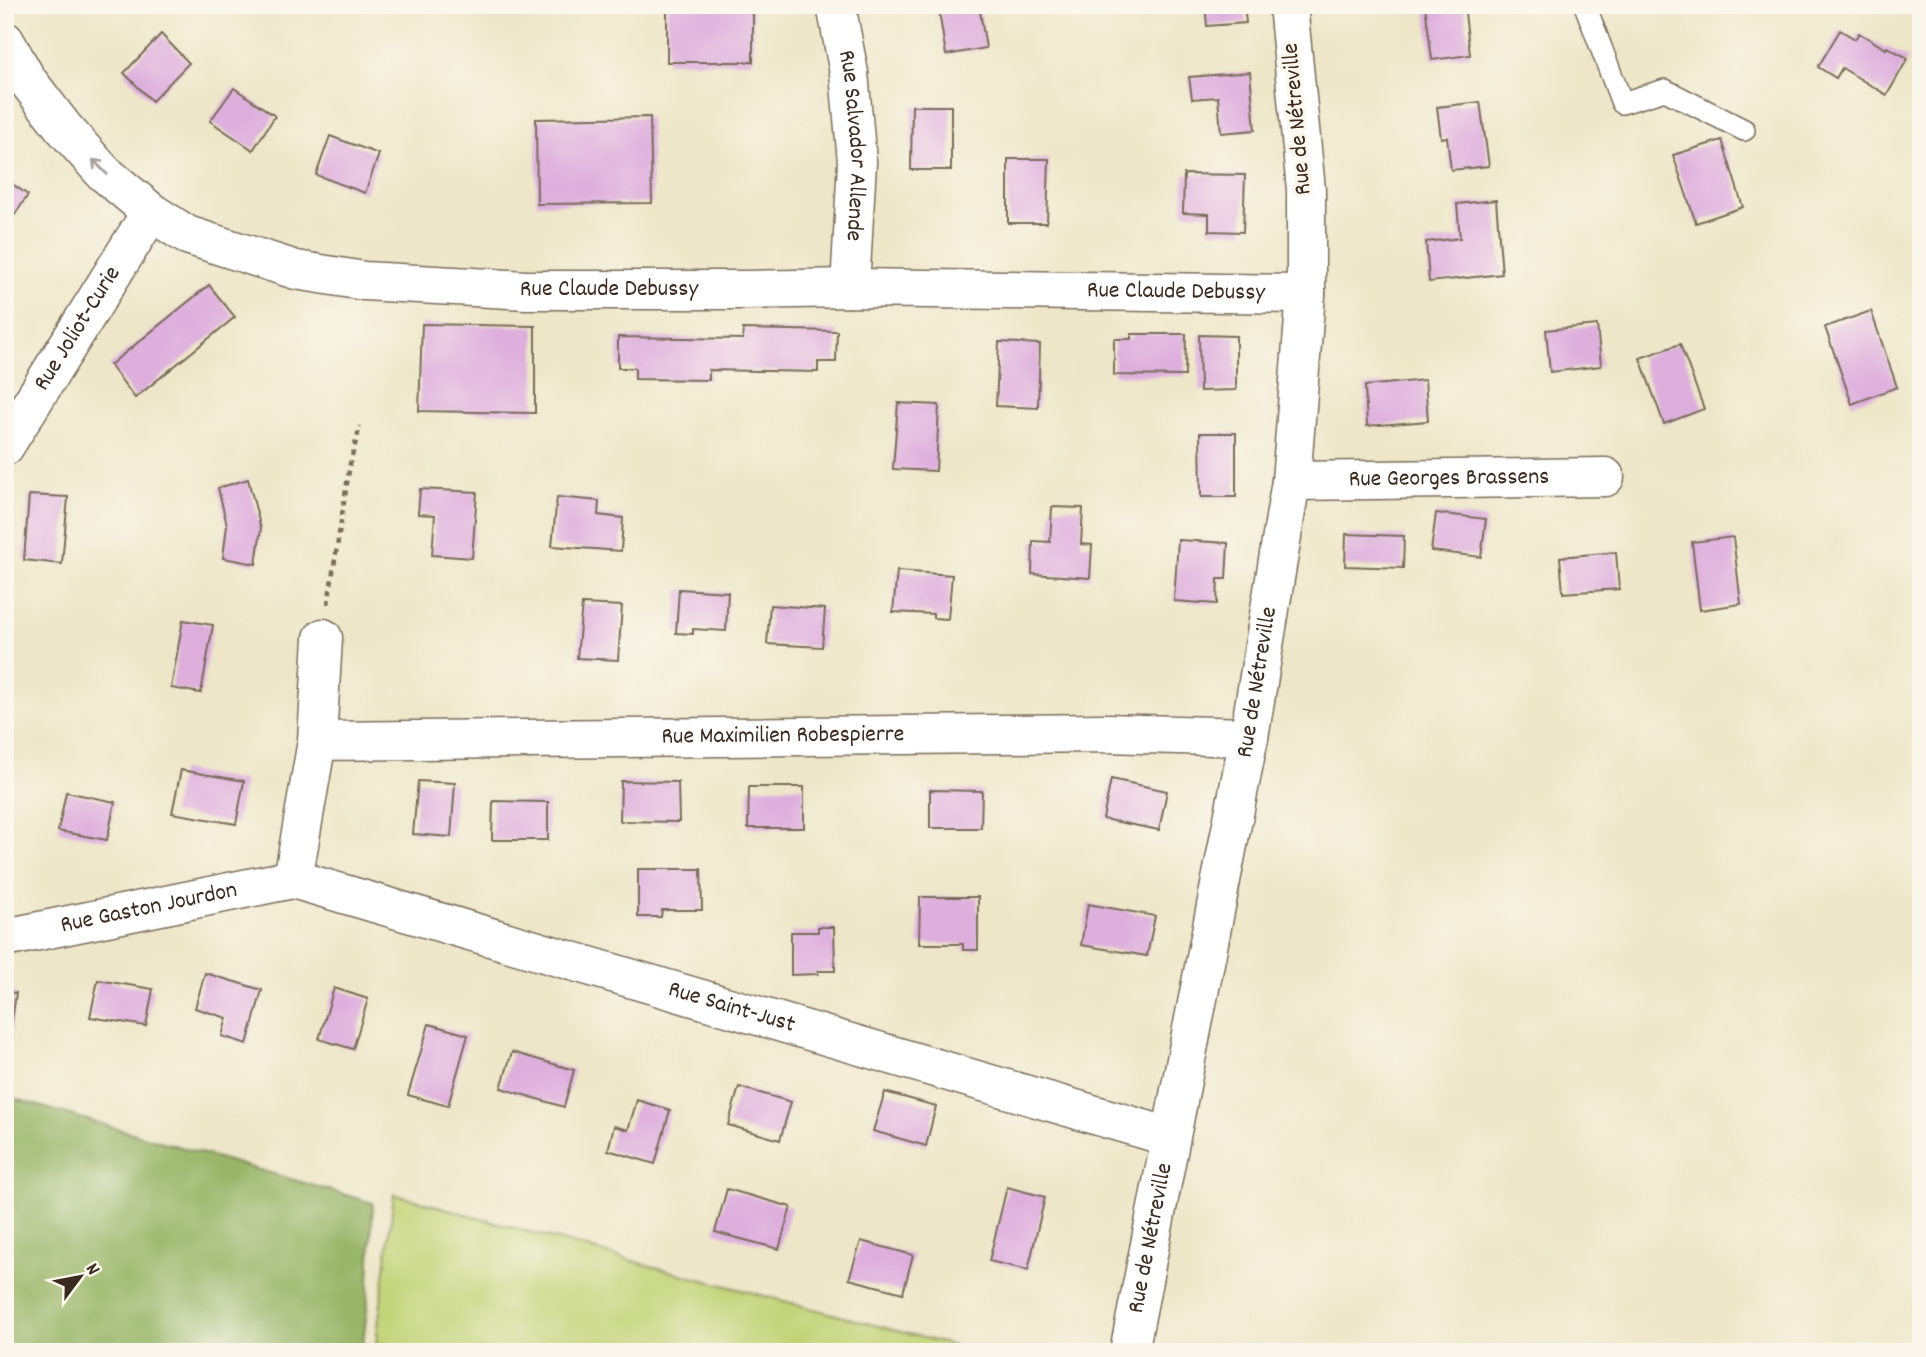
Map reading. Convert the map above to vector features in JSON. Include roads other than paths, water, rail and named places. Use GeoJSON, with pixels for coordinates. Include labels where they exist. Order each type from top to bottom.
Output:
{"type":"FeatureCollection","features":[{"type":"Feature","properties":{"kind":"street","name":"Rue Salvador Allende"},"geometry":{"type":"LineString","coordinates":[[836,5],[849,73],[857,162],[850,288]]}},
{"type":"Feature","properties":{"kind":"street","name":"Rue de Nétreville"},"geometry":{"type":"LineString","coordinates":[[1129,1352],[1249,737],[1291,481],[1306,294],[1306,190],[1288,5]]}},
{"type":"Feature","properties":{"kind":"street","name":"Rue Claude Debussy"},"geometry":{"type":"LineString","coordinates":[[5,41],[27,80],[63,127],[103,172],[151,212],[187,235],[296,270],[364,281],[526,290],[850,288],[1306,294]]}},
{"type":"Feature","properties":{"kind":"street","name":"Rue Joliot-Curie"},"geometry":{"type":"LineString","coordinates":[[5,446],[151,212]]}},
{"type":"Feature","properties":{"kind":"street","name":"Rue Georges Brassens"},"geometry":{"type":"LineString","coordinates":[[1291,481],[1605,477]]}},
{"type":"Feature","properties":{"kind":"street"},"geometry":{"type":"LineString","coordinates":[[293,879],[317,741],[323,638]]}},
{"type":"Feature","properties":{"kind":"street","name":"Rue Maximilien Robespierre"},"geometry":{"type":"LineString","coordinates":[[317,741],[1105,733],[1249,737]]}},
{"type":"Feature","properties":{"kind":"street","name":"Rue Saint-Just"},"geometry":{"type":"LineString","coordinates":[[293,879],[1170,1137]]}},
{"type":"Feature","properties":{"kind":"street","name":"Rue Gaston Jourdon"},"geometry":{"type":"LineString","coordinates":[[5,938],[293,879]]}},
{"type":"Feature","properties":{"kind":"lane"},"geometry":{"type":"LineString","coordinates":[[1585,5],[1622,103],[1664,90],[1744,130]]}}]}
